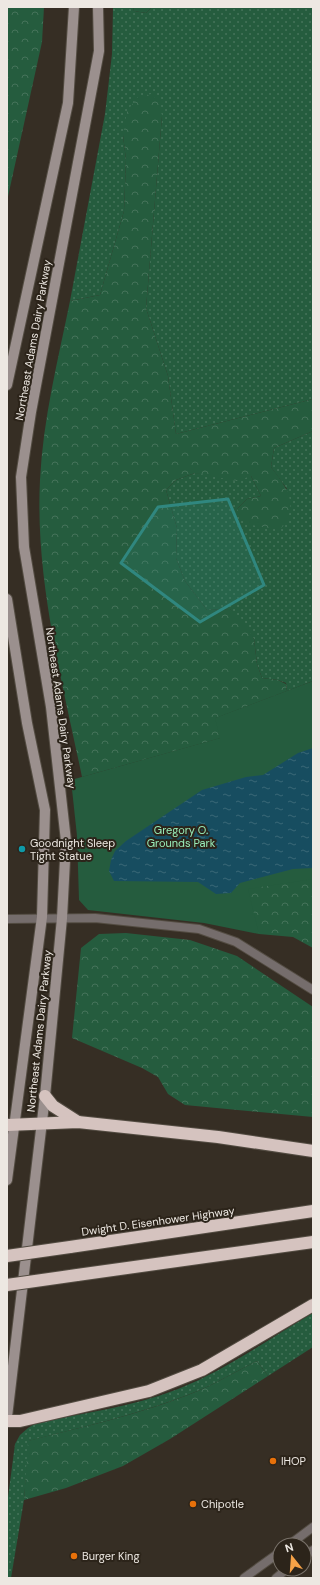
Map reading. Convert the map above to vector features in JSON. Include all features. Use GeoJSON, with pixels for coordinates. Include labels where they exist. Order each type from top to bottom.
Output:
{"type":"FeatureCollection","features":[{"type":"Feature","properties":{"kind":"highway"},"geometry":{"type":"LineString","coordinates":[[45,1096],[53,1106],[78,1122]]}},
{"type":"Feature","properties":{"kind":"highway"},"geometry":{"type":"LineString","coordinates":[[11,1125],[78,1122],[218,1137],[313,1151]]}},
{"type":"Feature","properties":{"kind":"highway","name":"Dwight D. Eisenhower Highway"},"geometry":{"type":"LineString","coordinates":[[7,1256],[313,1211]]}},
{"type":"Feature","properties":{"kind":"highway"},"geometry":{"type":"LineString","coordinates":[[7,1285],[313,1242]]}},
{"type":"Feature","properties":{"kind":"highway"},"geometry":{"type":"LineString","coordinates":[[7,1421],[20,1421],[149,1391],[202,1370],[313,1305]]}},
{"type":"Feature","properties":{"kind":"main road","name":"Northeast Adams Dairy Parkway"},"geometry":{"type":"LineString","coordinates":[[7,385],[68,103],[74,7]]}},
{"type":"Feature","properties":{"kind":"main road","name":"Northeast Adams Dairy Parkway"},"geometry":{"type":"LineString","coordinates":[[7,1417],[45,1096],[62,918],[66,841],[51,707],[24,547],[21,477],[31,412],[98,51],[98,7]]}},
{"type":"Feature","properties":{"kind":"main road","name":"Northeast Adams Dairy Parkway"},"geometry":{"type":"LineString","coordinates":[[7,599],[27,723],[45,810],[42,917],[11,1125],[7,1180]]}},
{"type":"Feature","properties":{"kind":"street"},"geometry":{"type":"LineString","coordinates":[[7,919],[42,917],[95,918],[199,929],[236,942],[313,990]]}},
{"type":"Feature","properties":{"kind":"street"},"geometry":{"type":"LineString","coordinates":[[300,1537],[313,1527]]}},
{"type":"Feature","properties":{"kind":"street"},"geometry":{"type":"LineString","coordinates":[[244,1578],[272,1558]]}},
{"type":"Feature","properties":{"kind":"highlighted area"},"geometry":{"type":"Polygon","coordinates":[[[228,499],[264,585],[200,622],[121,563],[158,507],[228,499]]]}},
{"type":"Feature","properties":{"kind":"green space"},"geometry":{"type":"Polygon","coordinates":[[[7,7],[44,7],[42,42],[7,201],[7,7]]]}},
{"type":"Feature","properties":{"kind":"green space"},"geometry":{"type":"Polygon","coordinates":[[[113,7],[133,7],[134,11],[146,13],[152,7],[313,7],[313,399],[176,434],[168,376],[146,308],[162,116],[123,135],[126,160],[124,211],[100,295],[70,301],[105,114],[112,54],[113,7]]]}},
{"type":"Feature","properties":{"kind":"green space"},"geometry":{"type":"Polygon","coordinates":[[[133,7],[152,7],[146,13],[134,11],[133,7]]]}},
{"type":"Feature","properties":{"kind":"green space"},"geometry":{"type":"Polygon","coordinates":[[[151,94],[160,102],[162,116],[146,308],[168,376],[176,434],[313,399],[313,431],[274,448],[271,467],[287,490],[290,505],[286,521],[280,530],[246,524],[237,509],[247,499],[261,496],[251,476],[237,481],[195,473],[176,480],[166,490],[177,528],[176,558],[185,581],[207,610],[230,609],[243,620],[254,639],[257,664],[262,678],[278,680],[286,684],[287,691],[216,718],[221,738],[82,777],[59,667],[46,593],[40,518],[40,480],[44,435],[70,301],[100,295],[124,211],[126,160],[123,135],[127,111],[138,97],[151,94]]]}},
{"type":"Feature","properties":{"kind":"green space"},"geometry":{"type":"Polygon","coordinates":[[[313,431],[313,681],[287,691],[286,683],[278,680],[262,678],[257,664],[254,639],[230,609],[207,610],[185,581],[176,558],[177,528],[166,490],[176,480],[195,473],[251,476],[261,496],[247,499],[237,509],[287,489],[271,467],[274,448],[313,431]]]}},
{"type":"Feature","properties":{"kind":"green space","name":"Gregory O. Grounds Park"},"geometry":{"type":"Polygon","coordinates":[[[313,681],[313,879],[248,889],[259,934],[204,923],[88,910],[79,900],[77,836],[71,780],[220,738],[215,718],[313,681]]]}},
{"type":"Feature","properties":{"kind":"green space"},"geometry":{"type":"Polygon","coordinates":[[[313,868],[313,948],[293,937],[259,934],[234,913],[240,883],[313,868]]]}},
{"type":"Feature","properties":{"kind":"green space"},"geometry":{"type":"Polygon","coordinates":[[[126,933],[190,940],[237,956],[313,1007],[313,1117],[185,1105],[168,1094],[158,1077],[142,1068],[72,1038],[81,948],[99,934],[126,933]]]}},
{"type":"Feature","properties":{"kind":"green space"},"geometry":{"type":"Polygon","coordinates":[[[313,1313],[313,1347],[268,1376],[257,1361],[209,1386],[165,1403],[142,1411],[29,1441],[24,1500],[11,1578],[7,1578],[7,1505],[15,1444],[20,1435],[28,1428],[36,1423],[126,1405],[161,1395],[196,1382],[230,1364],[313,1313]]]}},
{"type":"Feature","properties":{"kind":"green space"},"geometry":{"type":"Polygon","coordinates":[[[257,1361],[268,1376],[170,1439],[123,1466],[66,1488],[24,1500],[28,1441],[143,1411],[209,1386],[257,1361]]]}},
{"type":"Feature","properties":{"kind":"water"},"geometry":{"type":"Polygon","coordinates":[[[313,748],[313,868],[293,869],[240,883],[231,893],[216,894],[198,882],[114,881],[109,871],[111,860],[115,851],[126,841],[202,790],[246,777],[263,775],[298,753],[313,748]]]}},
{"type":"Feature","properties":{"kind":"place","name":"Goodnight Sleep Tight Statue"},"geometry":{"type":"Point","coordinates":[22,849]}},
{"type":"Feature","properties":{"kind":"place","name":"IHOP"},"geometry":{"type":"Point","coordinates":[273,1461]}},
{"type":"Feature","properties":{"kind":"place","name":"Chipotle"},"geometry":{"type":"Point","coordinates":[193,1504]}},
{"type":"Feature","properties":{"kind":"place","name":"Burger King"},"geometry":{"type":"Point","coordinates":[74,1556]}}]}
